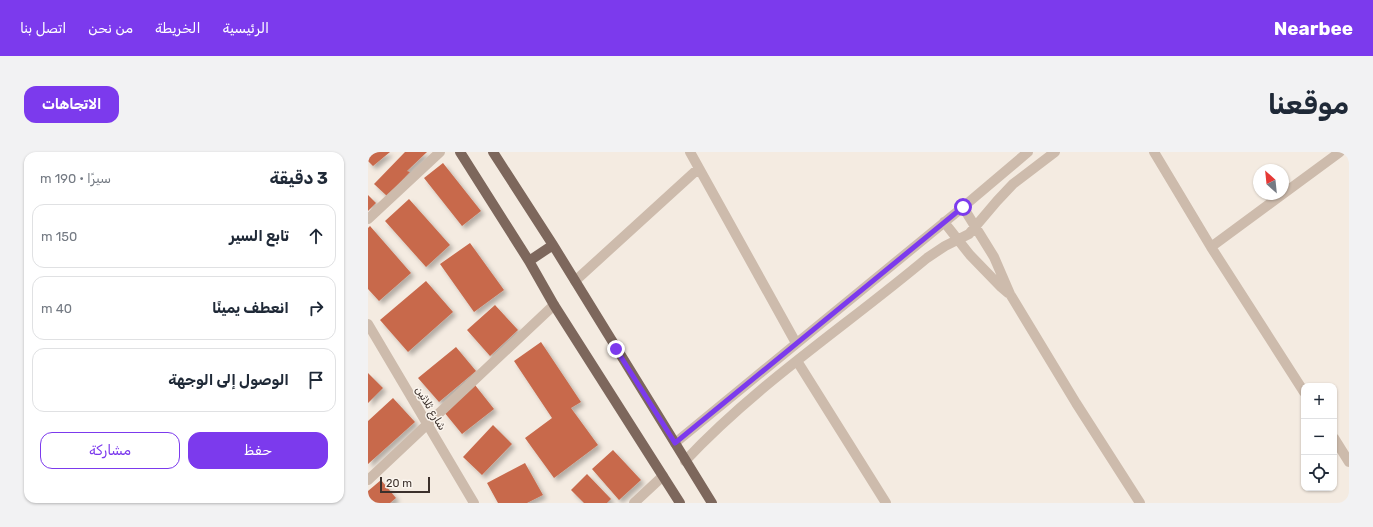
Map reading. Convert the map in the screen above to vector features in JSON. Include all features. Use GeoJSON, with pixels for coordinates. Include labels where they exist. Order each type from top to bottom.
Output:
{"type":"FeatureCollection","features":[{"type":"Feature","properties":{"kind":"main road"},"geometry":{"type":"LineString","coordinates":[[460,152],[529,261],[554,305],[680,503]]}},
{"type":"Feature","properties":{"kind":"main road"},"geometry":{"type":"LineString","coordinates":[[493,152],[553,245],[712,503]]}},
{"type":"Feature","properties":{"kind":"main road"},"geometry":{"type":"LineString","coordinates":[[529,261],[553,245]]}},
{"type":"Feature","properties":{"kind":"street"},"geometry":{"type":"LineString","coordinates":[[368,219],[440,152]]}},
{"type":"Feature","properties":{"kind":"street"},"geometry":{"type":"LineString","coordinates":[[690,152],[796,343]]}},
{"type":"Feature","properties":{"kind":"street"},"geometry":{"type":"LineString","coordinates":[[675,443],[1028,152]]}},
{"type":"Feature","properties":{"kind":"street"},"geometry":{"type":"LineString","coordinates":[[685,461],[710,434],[741,406],[927,258],[969,234],[997,200],[1013,184],[1055,152]]}},
{"type":"Feature","properties":{"kind":"street"},"geometry":{"type":"LineString","coordinates":[[1154,152],[1211,247],[1301,387]]}},
{"type":"Feature","properties":{"kind":"street"},"geometry":{"type":"LineString","coordinates":[[1211,247],[1340,152]]}},
{"type":"Feature","properties":{"kind":"street"},"geometry":{"type":"LineString","coordinates":[[575,282],[699,168]]}},
{"type":"Feature","properties":{"kind":"street"},"geometry":{"type":"LineString","coordinates":[[963,207],[994,257],[1010,294],[1076,403],[1140,503]]}},
{"type":"Feature","properties":{"kind":"street"},"geometry":{"type":"LineString","coordinates":[[944,222],[957,240],[996,282],[1010,294]]}},
{"type":"Feature","properties":{"kind":"street"},"geometry":{"type":"LineString","coordinates":[[368,480],[554,305]]}},
{"type":"Feature","properties":{"kind":"street","name":"شارع ثلاثين"},"geometry":{"type":"LineString","coordinates":[[368,324],[474,503]]}},
{"type":"Feature","properties":{"kind":"street"},"geometry":{"type":"LineString","coordinates":[[797,362],[886,503]]}},
{"type":"Feature","properties":{"kind":"street"},"geometry":{"type":"LineString","coordinates":[[1337,443],[1349,462]]}},
{"type":"Feature","properties":{"kind":"street"},"geometry":{"type":"LineString","coordinates":[[634,503],[663,476]]}},
{"type":"Feature","properties":{"kind":"building"},"geometry":{"type":"Polygon","coordinates":[[[368,152],[390,152],[373,166],[368,161],[368,152]]]}},
{"type":"Feature","properties":{"kind":"building"},"geometry":{"type":"Polygon","coordinates":[[[405,152],[427,152],[407,171],[410,172],[387,196],[374,184],[405,152]]]}},
{"type":"Feature","properties":{"kind":"building"},"geometry":{"type":"Polygon","coordinates":[[[443,163],[481,211],[462,226],[424,178],[443,163]]]}},
{"type":"Feature","properties":{"kind":"building"},"geometry":{"type":"Polygon","coordinates":[[[368,195],[376,203],[368,211],[368,195]]]}},
{"type":"Feature","properties":{"kind":"building"},"geometry":{"type":"Polygon","coordinates":[[[409,199],[450,245],[426,267],[385,221],[409,199]]]}},
{"type":"Feature","properties":{"kind":"building"},"geometry":{"type":"Polygon","coordinates":[[[370,226],[411,273],[379,301],[368,289],[368,228],[370,226]]]}},
{"type":"Feature","properties":{"kind":"building"},"geometry":{"type":"Polygon","coordinates":[[[470,243],[504,290],[474,312],[440,264],[470,243]]]}},
{"type":"Feature","properties":{"kind":"building"},"geometry":{"type":"Polygon","coordinates":[[[426,281],[453,312],[408,352],[380,320],[426,281]]]}},
{"type":"Feature","properties":{"kind":"building"},"geometry":{"type":"Polygon","coordinates":[[[495,305],[518,330],[490,356],[467,330],[495,305]]]}},
{"type":"Feature","properties":{"kind":"building"},"geometry":{"type":"Polygon","coordinates":[[[541,342],[581,402],[571,408],[598,445],[554,478],[525,438],[552,418],[514,361],[541,342]]]}},
{"type":"Feature","properties":{"kind":"building"},"geometry":{"type":"Polygon","coordinates":[[[456,347],[476,371],[439,402],[418,378],[456,347]]]}},
{"type":"Feature","properties":{"kind":"building"},"geometry":{"type":"Polygon","coordinates":[[[368,373],[383,388],[368,403],[368,373]]]}},
{"type":"Feature","properties":{"kind":"building"},"geometry":{"type":"Polygon","coordinates":[[[475,385],[494,409],[462,434],[444,412],[475,385]]]}},
{"type":"Feature","properties":{"kind":"building"},"geometry":{"type":"Polygon","coordinates":[[[393,398],[415,422],[368,464],[368,421],[393,398]]]}},
{"type":"Feature","properties":{"kind":"building"},"geometry":{"type":"Polygon","coordinates":[[[493,425],[512,444],[482,475],[463,457],[493,425]]]}},
{"type":"Feature","properties":{"kind":"building"},"geometry":{"type":"Polygon","coordinates":[[[613,450],[641,480],[619,500],[592,469],[613,450]]]}},
{"type":"Feature","properties":{"kind":"building"},"geometry":{"type":"Polygon","coordinates":[[[525,463],[543,495],[527,503],[498,503],[487,483],[525,463]]]}},
{"type":"Feature","properties":{"kind":"building"},"geometry":{"type":"Polygon","coordinates":[[[587,474],[611,499],[607,503],[584,503],[571,490],[587,474]]]}},
{"type":"Feature","properties":{"kind":"building"},"geometry":{"type":"Polygon","coordinates":[[[381,480],[396,498],[390,503],[368,503],[368,491],[381,480]]]}},
{"type":"Feature","properties":{"kind":"route"},"geometry":{"type":"LineString","coordinates":[[616,349],[675,443],[963,207]]}}]}
